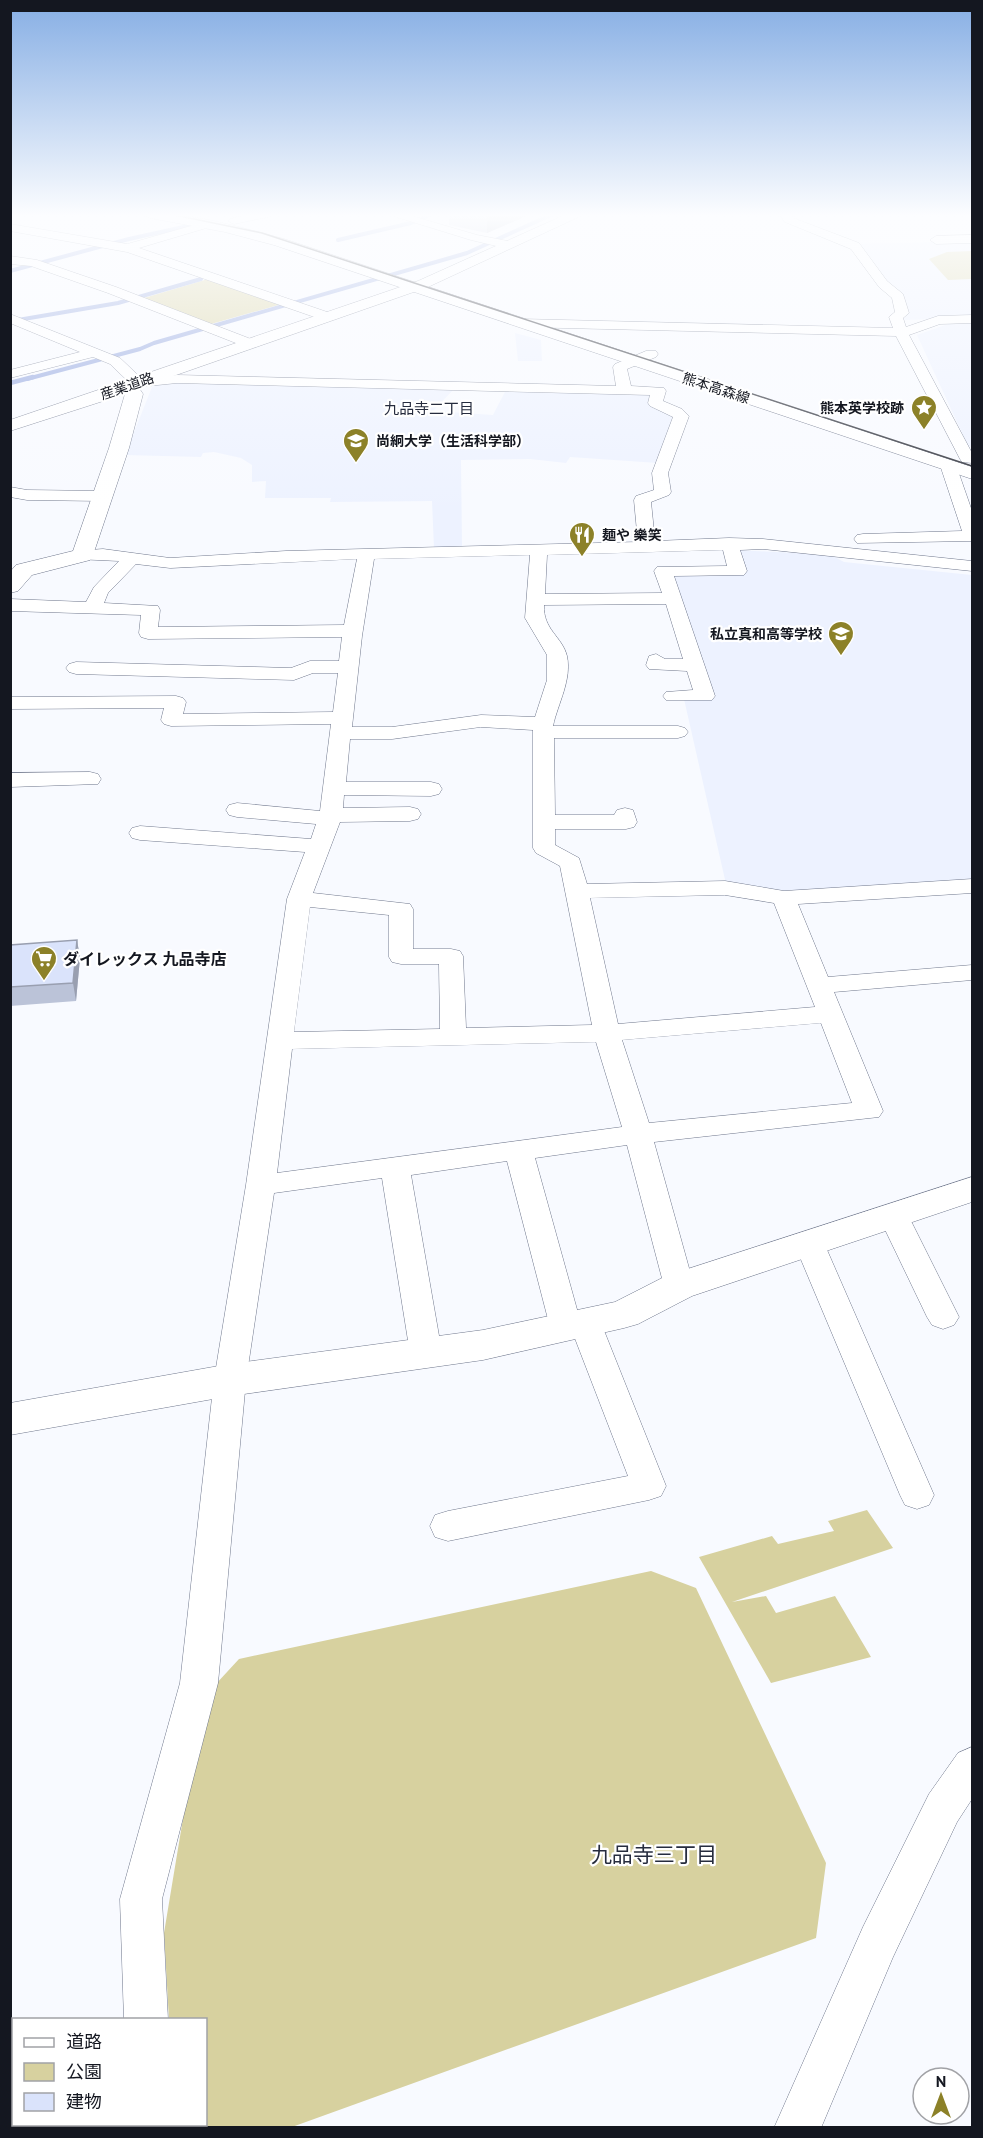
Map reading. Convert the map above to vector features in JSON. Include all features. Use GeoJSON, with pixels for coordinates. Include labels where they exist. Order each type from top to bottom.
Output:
{"type":"FeatureCollection","features":[{"type":"Feature","properties":{"kind":"main road","name":"産業道路"},"geometry":{"type":"LineString","coordinates":[[10,426],[337,314]]}},
{"type":"Feature","properties":{"kind":"main road","name":"熊本高森線"},"geometry":{"type":"LineString","coordinates":[[496,314],[643,358],[971,464]]}},
{"type":"Feature","properties":{"kind":"main road","name":"熊本高森線"},"geometry":{"type":"LineString","coordinates":[[522,314],[562,325],[643,358],[948,465],[971,464]]}},
{"type":"Feature","properties":{"kind":"main road"},"geometry":{"type":"LineString","coordinates":[[10,586],[24,570],[39,564],[81,555],[119,448],[134,394],[133,384]]}},
{"type":"Feature","properties":{"kind":"main road"},"geometry":{"type":"LineString","coordinates":[[10,565],[39,564]]}},
{"type":"Feature","properties":{"kind":"main road"},"geometry":{"type":"LineString","coordinates":[[10,1419],[230,1380],[483,1346],[624,1314],[679,1286],[972,1189]]}},
{"type":"Feature","properties":{"kind":"street"},"geometry":{"type":"LineString","coordinates":[[171,314],[251,344]]}},
{"type":"Feature","properties":{"kind":"street"},"geometry":{"type":"LineString","coordinates":[[319,314],[328,317]]}},
{"type":"Feature","properties":{"kind":"street"},"geometry":{"type":"LineString","coordinates":[[901,314],[896,317],[901,332],[971,464]]}},
{"type":"Feature","properties":{"kind":"street"},"geometry":{"type":"LineString","coordinates":[[10,318],[96,352],[122,365],[133,384],[177,379],[624,388],[659,391],[655,403],[681,416],[660,473],[663,492],[642,500],[647,545]]}},
{"type":"Feature","properties":{"kind":"street"},"geometry":{"type":"LineString","coordinates":[[521,323],[901,332],[911,331],[938,320],[972,319]]}},
{"type":"Feature","properties":{"kind":"street"},"geometry":{"type":"LineString","coordinates":[[10,374],[96,352]]}},
{"type":"Feature","properties":{"kind":"street"},"geometry":{"type":"LineString","coordinates":[[624,388],[620,367],[643,358]]}},
{"type":"Feature","properties":{"kind":"street"},"geometry":{"type":"LineString","coordinates":[[764,544],[772,541],[972,535],[948,465]]}},
{"type":"Feature","properties":{"kind":"street"},"geometry":{"type":"LineString","coordinates":[[10,492],[27,495],[102,496]]}},
{"type":"Feature","properties":{"kind":"street"},"geometry":{"type":"LineString","coordinates":[[673,696],[705,696],[663,572],[738,571],[729,543]]}},
{"type":"Feature","properties":{"kind":"street"},"geometry":{"type":"LineString","coordinates":[[81,555],[103,554],[170,563],[286,556],[366,556],[729,543],[764,544],[972,566]]}},
{"type":"Feature","properties":{"kind":"street"},"geometry":{"type":"LineString","coordinates":[[539,549],[534,618],[557,655],[557,680],[543,728],[544,848],[571,862],[607,1033],[638,1134],[679,1286]]}},
{"type":"Feature","properties":{"kind":"street"},"geometry":{"type":"LineString","coordinates":[[146,2018],[141,1899],[199,1683],[230,1380],[261,1185],[299,899],[330,816],[347,667],[366,556]]}},
{"type":"Feature","properties":{"kind":"street"},"geometry":{"type":"LineString","coordinates":[[93,608],[99,591],[132,558]]}},
{"type":"Feature","properties":{"kind":"street"},"geometry":{"type":"LineString","coordinates":[[536,600],[673,598]]}},
{"type":"Feature","properties":{"kind":"street"},"geometry":{"type":"LineString","coordinates":[[10,605],[151,610],[148,633],[353,631]]}},
{"type":"Feature","properties":{"kind":"street"},"geometry":{"type":"LineString","coordinates":[[656,660],[656,665],[695,664]]}},
{"type":"Feature","properties":{"kind":"street"},"geometry":{"type":"LineString","coordinates":[[76,668],[294,674],[310,668],[347,667]]}},
{"type":"Feature","properties":{"kind":"street"},"geometry":{"type":"LineString","coordinates":[[10,703],[176,702],[171,720],[340,725],[392,733],[481,721],[543,728],[678,732]]}},
{"type":"Feature","properties":{"kind":"street"},"geometry":{"type":"LineString","coordinates":[[10,780],[90,779]]}},
{"type":"Feature","properties":{"kind":"street"},"geometry":{"type":"LineString","coordinates":[[333,788],[431,789]]}},
{"type":"Feature","properties":{"kind":"street"},"geometry":{"type":"LineString","coordinates":[[237,810],[330,816],[410,814]]}},
{"type":"Feature","properties":{"kind":"street"},"geometry":{"type":"LineString","coordinates":[[544,822],[626,824]]}},
{"type":"Feature","properties":{"kind":"street"},"geometry":{"type":"LineString","coordinates":[[140,833],[319,846]]}},
{"type":"Feature","properties":{"kind":"street"},"geometry":{"type":"LineString","coordinates":[[577,891],[725,888],[784,898],[972,886]]}},
{"type":"Feature","properties":{"kind":"street"},"geometry":{"type":"LineString","coordinates":[[261,1185],[638,1134],[869,1111],[784,898]]}},
{"type":"Feature","properties":{"kind":"street"},"geometry":{"type":"LineString","coordinates":[[299,899],[400,909],[400,957],[451,956],[453,1037]]}},
{"type":"Feature","properties":{"kind":"street"},"geometry":{"type":"LineString","coordinates":[[819,986],[972,973]]}},
{"type":"Feature","properties":{"kind":"street"},"geometry":{"type":"LineString","coordinates":[[279,1041],[607,1033],[830,1014]]}},
{"type":"Feature","properties":{"kind":"street"},"geometry":{"type":"LineString","coordinates":[[448,1526],[649,1486],[576,1325],[519,1150]]}},
{"type":"Feature","properties":{"kind":"street"},"geometry":{"type":"LineString","coordinates":[[395,1168],[426,1353]]}},
{"type":"Feature","properties":{"kind":"street"},"geometry":{"type":"LineString","coordinates":[[893,1215],[943,1317]]}},
{"type":"Feature","properties":{"kind":"street"},"geometry":{"type":"LineString","coordinates":[[809,1243],[917,1495]]}},
{"type":"Feature","properties":{"kind":"street"},"geometry":{"type":"LineString","coordinates":[[797,2127],[879,1942],[943,1808],[972,1766]]}},
{"type":"Feature","properties":{"kind":"shaded area"},"geometry":{"type":"Polygon","coordinates":[[[972,314],[972,318],[903,320],[906,315],[972,314]]]}},
{"type":"Feature","properties":{"kind":"shaded area"},"geometry":{"type":"Polygon","coordinates":[[[972,322],[972,447],[968,446],[917,335],[951,323],[972,322]]]}},
{"type":"Feature","properties":{"kind":"shaded area"},"geometry":{"type":"Polygon","coordinates":[[[515,333],[541,340],[542,361],[518,361],[515,333]]]}},
{"type":"Feature","properties":{"kind":"shaded area","name":"尚絅大学（生活科学部）"},"geometry":{"type":"Polygon","coordinates":[[[170,381],[456,387],[433,411],[493,415],[507,388],[652,391],[675,415],[658,463],[570,457],[566,463],[530,459],[461,460],[462,547],[434,548],[432,501],[330,502],[331,498],[265,498],[266,481],[252,482],[252,465],[241,458],[214,452],[203,453],[201,457],[125,455],[152,387],[170,381]]]}},
{"type":"Feature","properties":{"kind":"shaded area"},"geometry":{"type":"Polygon","coordinates":[[[736,550],[831,555],[844,562],[972,575],[972,882],[773,894],[726,884],[684,699],[715,698],[669,575],[743,572],[736,550]]]}},
{"type":"Feature","properties":{"kind":"green space"},"geometry":{"type":"Polygon","coordinates":[[[185,314],[247,314],[211,324],[185,314]]]}},
{"type":"Feature","properties":{"kind":"green space"},"geometry":{"type":"Polygon","coordinates":[[[867,1510],[893,1548],[732,1602],[766,1596],[776,1613],[835,1596],[871,1657],[771,1683],[699,1557],[772,1536],[778,1544],[834,1531],[828,1521],[867,1510]]]}},
{"type":"Feature","properties":{"kind":"green space"},"geometry":{"type":"Polygon","coordinates":[[[651,1571],[696,1588],[826,1863],[816,1938],[292,2127],[196,2127],[207,2126],[207,2018],[169,2018],[164,1933],[203,1698],[239,1659],[651,1571]]]}},
{"type":"Feature","properties":{"kind":"building"},"geometry":{"type":"Polygon","coordinates":[[[77,940],[73,983],[10,987],[10,945],[77,940]]]}},
{"type":"Feature","properties":{"kind":"waterway"},"geometry":{"type":"LineString","coordinates":[[12,321],[55,314]]}},
{"type":"Feature","properties":{"kind":"waterway"},"geometry":{"type":"LineString","coordinates":[[27,379],[140,349],[256,314]]}},
{"type":"Feature","properties":{"kind":"waterway"},"geometry":{"type":"LineString","coordinates":[[10,383],[33,377]]}},
{"type":"Feature","properties":{"kind":"tram line"},"geometry":{"type":"LineString","coordinates":[[508,314],[972,466]]}},
{"type":"Feature","properties":{"kind":"place","name":"熊本英学校跡"},"geometry":{"type":"Point","coordinates":[924,431]}},
{"type":"Feature","properties":{"kind":"place","name":"尚絅大学（生活科学部）"},"geometry":{"type":"Point","coordinates":[356,464]}},
{"type":"Feature","properties":{"kind":"place","name":"麺や 樂笑"},"geometry":{"type":"Point","coordinates":[582,558]}},
{"type":"Feature","properties":{"kind":"place","name":"私立真和高等学校"},"geometry":{"type":"Point","coordinates":[841,657]}},
{"type":"Feature","properties":{"kind":"place","name":"ダイレックス 九品寺店"},"geometry":{"type":"Point","coordinates":[44,982]}},
{"type":"Feature","properties":{"kind":"district","name":"九品寺二丁目"},"geometry":{"type":"Point","coordinates":[429,408]}},
{"type":"Feature","properties":{"kind":"district","name":"九品寺三丁目"},"geometry":{"type":"Point","coordinates":[654,1854]}}]}
